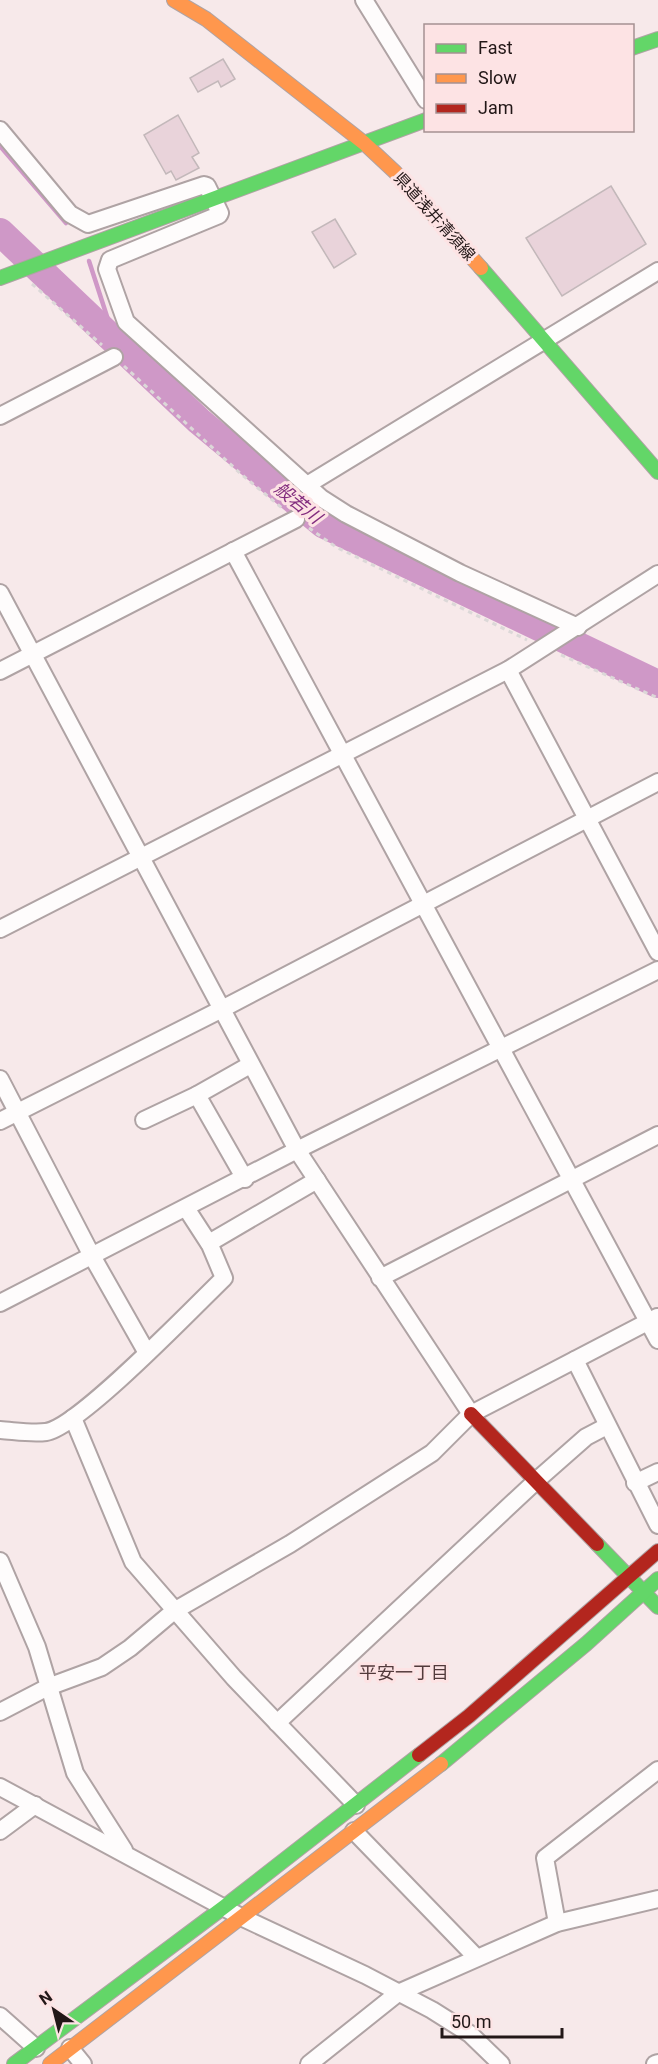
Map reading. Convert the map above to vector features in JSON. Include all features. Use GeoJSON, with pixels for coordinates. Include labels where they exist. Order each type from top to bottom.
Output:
{"type":"FeatureCollection","features":[{"type":"Feature","properties":{"kind":"street","name":"県道浅井清須線"},"geometry":{"type":"LineString","coordinates":[[174,0],[206,19],[364,143],[395,171],[658,472]]}},
{"type":"Feature","properties":{"kind":"street"},"geometry":{"type":"LineString","coordinates":[[364,0],[424,97]]}},
{"type":"Feature","properties":{"kind":"street"},"geometry":{"type":"LineString","coordinates":[[634,48],[658,39]]}},
{"type":"Feature","properties":{"kind":"street"},"geometry":{"type":"LineString","coordinates":[[0,278],[424,121]]}},
{"type":"Feature","properties":{"kind":"street"},"geometry":{"type":"LineString","coordinates":[[0,130],[70,214],[88,224],[204,184],[207,186],[219,215],[110,260],[107,269],[126,322],[328,503],[460,573],[578,627]]}},
{"type":"Feature","properties":{"kind":"street"},"geometry":{"type":"LineString","coordinates":[[307,485],[658,271]]}},
{"type":"Feature","properties":{"kind":"street"},"geometry":{"type":"LineString","coordinates":[[0,416],[114,357]]}},
{"type":"Feature","properties":{"kind":"street"},"geometry":{"type":"LineString","coordinates":[[0,671],[296,519]]}},
{"type":"Feature","properties":{"kind":"street"},"geometry":{"type":"LineString","coordinates":[[233,551],[572,1181],[653,1319],[658,1340]]}},
{"type":"Feature","properties":{"kind":"street"},"geometry":{"type":"LineString","coordinates":[[0,929],[508,670],[658,574]]}},
{"type":"Feature","properties":{"kind":"street"},"geometry":{"type":"LineString","coordinates":[[0,593],[250,1065],[316,1180],[471,1414],[658,1607]]}},
{"type":"Feature","properties":{"kind":"street"},"geometry":{"type":"LineString","coordinates":[[508,670],[658,952]]}},
{"type":"Feature","properties":{"kind":"street"},"geometry":{"type":"LineString","coordinates":[[0,1121],[222,1009],[658,782]]}},
{"type":"Feature","properties":{"kind":"street"},"geometry":{"type":"LineString","coordinates":[[0,1303],[297,1150],[658,970]]}},
{"type":"Feature","properties":{"kind":"street"},"geometry":{"type":"LineString","coordinates":[[144,1120],[197,1095],[250,1065]]}},
{"type":"Feature","properties":{"kind":"street"},"geometry":{"type":"LineString","coordinates":[[0,1079],[92,1256],[147,1353]]}},
{"type":"Feature","properties":{"kind":"street"},"geometry":{"type":"LineString","coordinates":[[197,1095],[244,1179]]}},
{"type":"Feature","properties":{"kind":"street"},"geometry":{"type":"LineString","coordinates":[[380,1278],[658,1135]]}},
{"type":"Feature","properties":{"kind":"street"},"geometry":{"type":"LineString","coordinates":[[209,1243],[316,1180]]}},
{"type":"Feature","properties":{"kind":"street"},"geometry":{"type":"LineString","coordinates":[[0,1430],[47,1432],[73,1418],[147,1353],[224,1278],[209,1243],[186,1208]]}},
{"type":"Feature","properties":{"kind":"street"},"geometry":{"type":"LineString","coordinates":[[0,1712],[48,1687],[102,1667],[130,1648],[174,1611],[375,1491],[432,1453],[471,1414],[653,1319]]}},
{"type":"Feature","properties":{"kind":"street"},"geometry":{"type":"LineString","coordinates":[[575,1360],[658,1526]]}},
{"type":"Feature","properties":{"kind":"street"},"geometry":{"type":"LineString","coordinates":[[73,1418],[133,1562],[174,1611],[356,1805]]}},
{"type":"Feature","properties":{"kind":"street"},"geometry":{"type":"LineString","coordinates":[[277,1723],[536,1481],[586,1437],[607,1426]]}},
{"type":"Feature","properties":{"kind":"street"},"geometry":{"type":"LineString","coordinates":[[635,1483],[658,1472]]}},
{"type":"Feature","properties":{"kind":"street"},"geometry":{"type":"LineString","coordinates":[[14,2064],[224,1907],[469,1716],[658,1551]]}},
{"type":"Feature","properties":{"kind":"street"},"geometry":{"type":"LineString","coordinates":[[0,1561],[37,1647],[75,1773],[125,1852]]}},
{"type":"Feature","properties":{"kind":"street"},"geometry":{"type":"LineString","coordinates":[[50,2064],[243,1918],[471,1740],[577,1652],[658,1579]]}},
{"type":"Feature","properties":{"kind":"street"},"geometry":{"type":"LineString","coordinates":[[557,1923],[545,1858],[658,1770]]}},
{"type":"Feature","properties":{"kind":"street"},"geometry":{"type":"LineString","coordinates":[[0,1787],[125,1852],[243,1918],[432,2010],[470,2034],[501,2064]]}},
{"type":"Feature","properties":{"kind":"street"},"geometry":{"type":"LineString","coordinates":[[0,1831],[35,1805]]}},
{"type":"Feature","properties":{"kind":"street"},"geometry":{"type":"LineString","coordinates":[[354,1831],[476,1958]]}},
{"type":"Feature","properties":{"kind":"street"},"geometry":{"type":"LineString","coordinates":[[309,2064],[398,1993],[557,1923],[658,1899]]}},
{"type":"Feature","properties":{"kind":"street"},"geometry":{"type":"LineString","coordinates":[[0,2016],[36,2048]]}},
{"type":"Feature","properties":{"kind":"street"},"geometry":{"type":"LineString","coordinates":[[70,2048],[83,2064]]}},
{"type":"Feature","properties":{"kind":"building"},"geometry":{"type":"Polygon","coordinates":[[[223,59],[235,79],[221,87],[218,81],[198,92],[190,78],[223,59]]]}},
{"type":"Feature","properties":{"kind":"building"},"geometry":{"type":"Polygon","coordinates":[[[178,115],[199,153],[192,157],[199,168],[176,180],[171,171],[166,174],[144,135],[178,115]]]}},
{"type":"Feature","properties":{"kind":"building"},"geometry":{"type":"Polygon","coordinates":[[[611,186],[646,244],[562,296],[526,238],[611,186]]]}},
{"type":"Feature","properties":{"kind":"building"},"geometry":{"type":"Polygon","coordinates":[[[335,219],[356,254],[334,268],[312,232],[335,219]]]}},
{"type":"Feature","properties":{"kind":"waterway"},"geometry":{"type":"LineString","coordinates":[[0,146],[66,223]]}},
{"type":"Feature","properties":{"kind":"waterway","name":"般若川"},"geometry":{"type":"LineString","coordinates":[[0,232],[199,421],[323,524],[658,684]]}},
{"type":"Feature","properties":{"kind":"waterway"},"geometry":{"type":"LineString","coordinates":[[89,261],[114,338]]}},
{"type":"Feature","properties":{"kind":"traffic: fast"},"geometry":{"type":"LineString","coordinates":[[634,47],[658,39]]}},
{"type":"Feature","properties":{"kind":"traffic: fast"},"geometry":{"type":"LineString","coordinates":[[0,278],[424,121]]}},
{"type":"Feature","properties":{"kind":"traffic: fast"},"geometry":{"type":"LineString","coordinates":[[481,268],[658,472]]}},
{"type":"Feature","properties":{"kind":"traffic: fast"},"geometry":{"type":"LineString","coordinates":[[597,1544],[658,1607]]}},
{"type":"Feature","properties":{"kind":"traffic: fast"},"geometry":{"type":"LineString","coordinates":[[441,1764],[586,1644],[658,1579]]}},
{"type":"Feature","properties":{"kind":"traffic: fast"},"geometry":{"type":"LineString","coordinates":[[14,2064],[224,1907],[419,1755]]}},
{"type":"Feature","properties":{"kind":"traffic: slow"},"geometry":{"type":"LineString","coordinates":[[174,0],[206,19],[364,143],[395,172],[481,268]]}},
{"type":"Feature","properties":{"kind":"traffic: slow"},"geometry":{"type":"LineString","coordinates":[[50,2064],[441,1764]]}},
{"type":"Feature","properties":{"kind":"traffic: jam"},"geometry":{"type":"LineString","coordinates":[[471,1414],[597,1544]]}},
{"type":"Feature","properties":{"kind":"traffic: jam"},"geometry":{"type":"LineString","coordinates":[[419,1755],[469,1716],[658,1551]]}},
{"type":"Feature","properties":{"kind":"district","name":"平安一丁目"},"geometry":{"type":"Point","coordinates":[404,1673]}}]}
